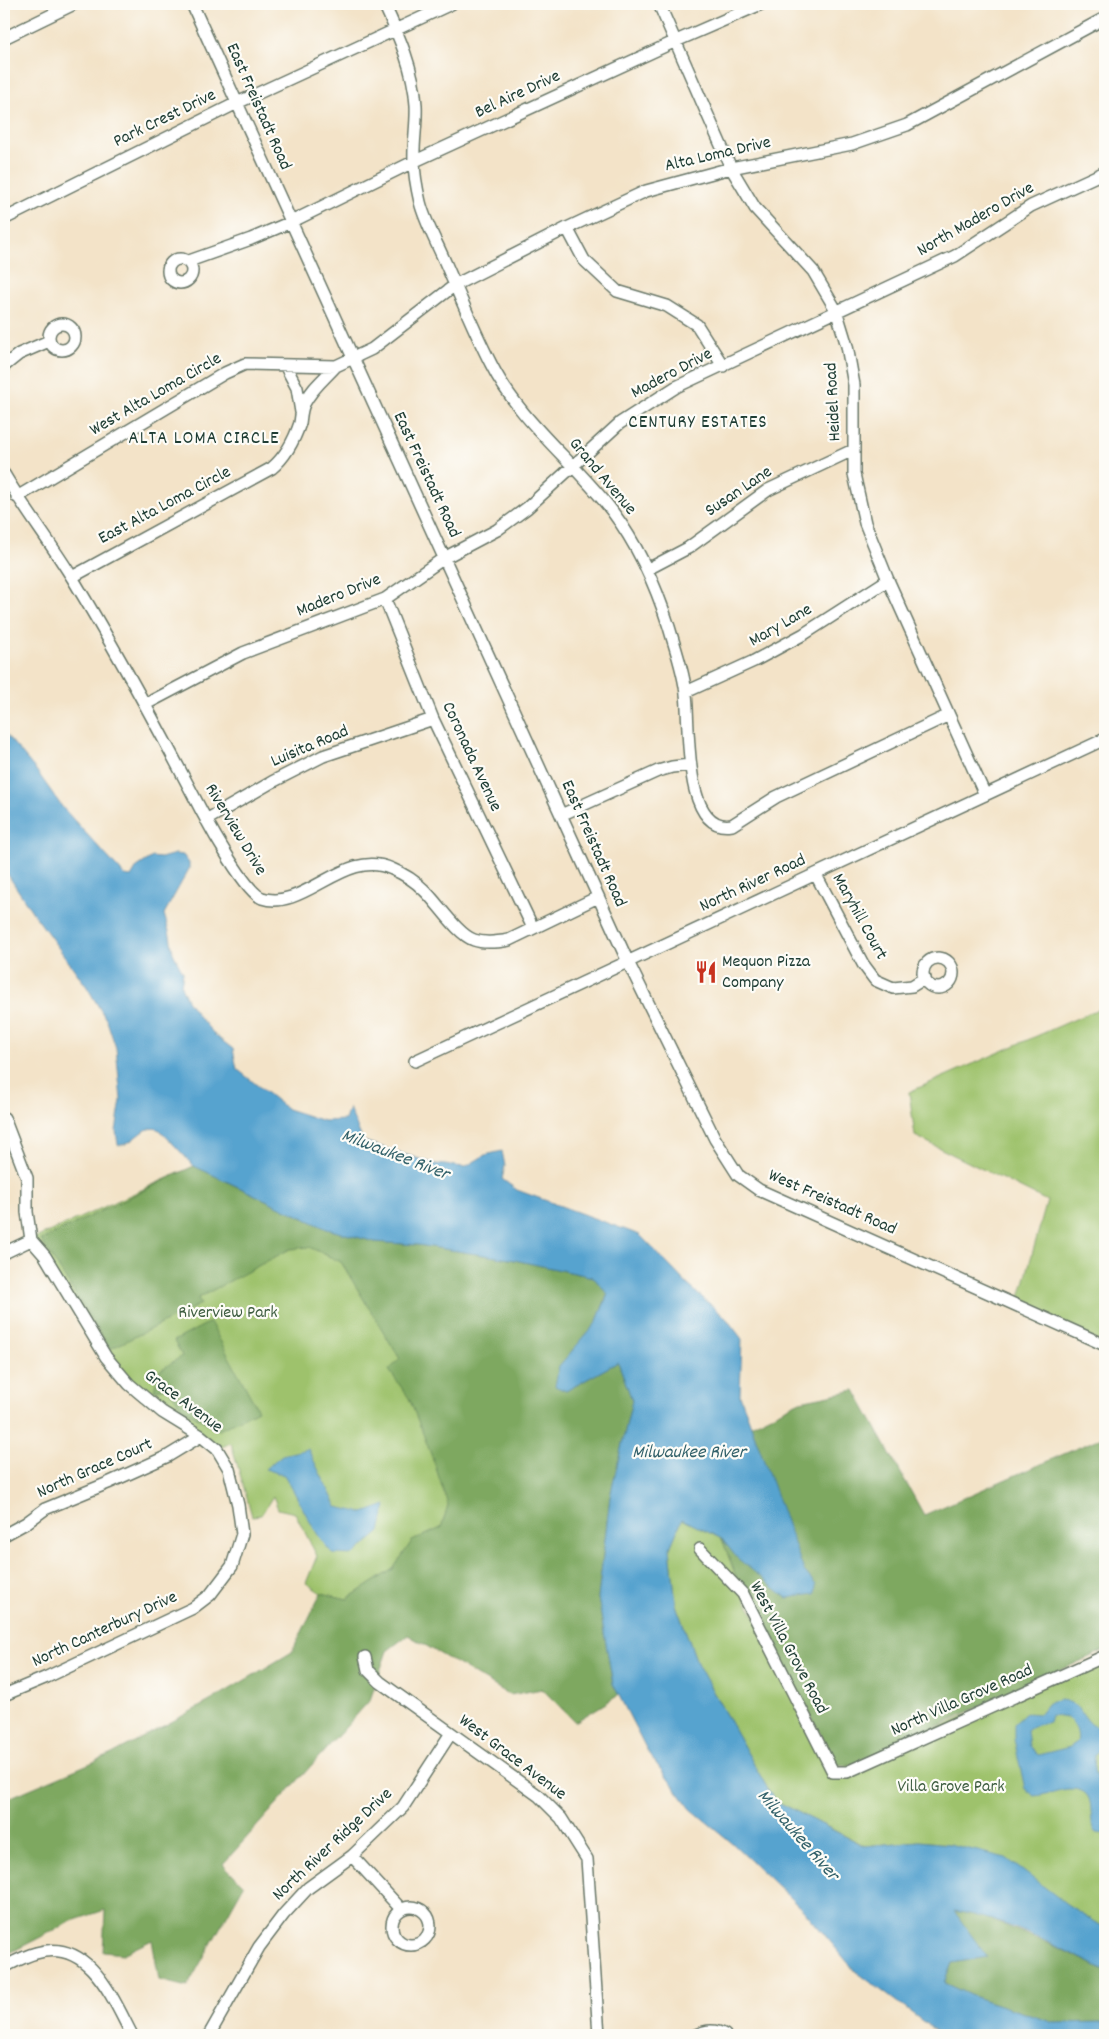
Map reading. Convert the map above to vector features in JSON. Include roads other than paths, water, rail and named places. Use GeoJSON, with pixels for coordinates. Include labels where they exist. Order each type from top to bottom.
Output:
{"type":"FeatureCollection","features":[{"type":"Feature","properties":{"kind":"street"},"geometry":{"type":"LineString","coordinates":[[4,38],[74,4]]}},
{"type":"Feature","properties":{"kind":"street","name":"East Freistadt Road"},"geometry":{"type":"LineString","coordinates":[[192,4],[628,962]]}},
{"type":"Feature","properties":{"kind":"street","name":"Grand Avenue"},"geometry":{"type":"LineString","coordinates":[[384,4],[396,30],[413,78],[416,106],[414,162],[421,204],[491,365],[515,405],[612,511],[648,569],[669,626],[686,692],[690,765],[696,796],[711,821],[725,826],[739,820],[783,794],[949,715]]}},
{"type":"Feature","properties":{"kind":"street","name":"Park Crest Drive"},"geometry":{"type":"LineString","coordinates":[[4,219],[237,103],[451,4]]}},
{"type":"Feature","properties":{"kind":"street","name":"Heidel Road"},"geometry":{"type":"LineString","coordinates":[[659,4],[731,168],[755,208],[812,271],[836,310],[848,346],[854,385],[856,486],[863,516],[888,580],[986,795]]}},
{"type":"Feature","properties":{"kind":"street","name":"Bel Aire Drive"},"geometry":{"type":"LineString","coordinates":[[188,261],[251,239],[291,222],[414,162],[676,41],[761,4]]}},
{"type":"Feature","properties":{"kind":"street","name":"Alta Loma Drive"},"geometry":{"type":"LineString","coordinates":[[353,358],[372,349],[455,285],[646,190],[731,168],[852,144],[907,125],[1105,18]]}},
{"type":"Feature","properties":{"kind":"street","name":"North Madero Drive"},"geometry":{"type":"LineString","coordinates":[[836,310],[955,256],[1031,206],[1105,172]]}},
{"type":"Feature","properties":{"kind":"street"},"geometry":{"type":"LineString","coordinates":[[567,228],[584,260],[617,291],[667,306],[697,325],[723,366]]}},
{"type":"Feature","properties":{"kind":"street","name":"Madero Drive"},"geometry":{"type":"LineString","coordinates":[[146,704],[243,652],[385,599],[444,558],[497,530],[527,508],[620,423],[676,387],[836,310]]}},
{"type":"Feature","properties":{"kind":"street"},"geometry":{"type":"LineString","coordinates":[[4,366],[19,354],[49,341]]}},
{"type":"Feature","properties":{"kind":"street","name":"West Alta Loma Circle"},"geometry":{"type":"LineString","coordinates":[[17,497],[225,373],[245,364],[336,366],[353,358]]}},
{"type":"Feature","properties":{"kind":"street"},"geometry":{"type":"LineString","coordinates":[[285,365],[297,388],[302,413]]}},
{"type":"Feature","properties":{"kind":"street","name":"East Alta Loma Circle"},"geometry":{"type":"LineString","coordinates":[[72,577],[272,468],[283,459],[292,444],[308,397],[336,366]]}},
{"type":"Feature","properties":{"kind":"street","name":"Susan Lane"},"geometry":{"type":"LineString","coordinates":[[648,569],[688,548],[768,490],[854,450]]}},
{"type":"Feature","properties":{"kind":"street","name":"Riverview Drive"},"geometry":{"type":"LineString","coordinates":[[4,474],[17,497],[72,577],[146,704],[206,820],[251,890],[261,897],[274,900],[288,898],[341,872],[364,865],[377,865],[390,868],[410,878],[425,891],[452,922],[473,940],[495,943],[509,940],[598,897]]}},
{"type":"Feature","properties":{"kind":"street","name":"Mary Lane"},"geometry":{"type":"LineString","coordinates":[[686,692],[754,661],[804,634],[888,580]]}},
{"type":"Feature","properties":{"kind":"street","name":"Coronada Avenue"},"geometry":{"type":"LineString","coordinates":[[385,599],[433,719],[533,928]]}},
{"type":"Feature","properties":{"kind":"street","name":"Luisita Road"},"geometry":{"type":"LineString","coordinates":[[206,820],[272,782],[323,756],[433,719]]}},
{"type":"Feature","properties":{"kind":"street","name":"North River Road"},"geometry":{"type":"LineString","coordinates":[[415,1061],[1105,739]]}},
{"type":"Feature","properties":{"kind":"street"},"geometry":{"type":"LineString","coordinates":[[561,815],[658,771],[690,765]]}},
{"type":"Feature","properties":{"kind":"street","name":"Maryhill Court"},"geometry":{"type":"LineString","coordinates":[[816,875],[863,964],[875,980],[893,988],[912,986],[925,978]]}},
{"type":"Feature","properties":{"kind":"street","name":"West Freistadt Road"},"geometry":{"type":"LineString","coordinates":[[628,962],[715,1139],[738,1175],[759,1190],[1105,1346]]}},
{"type":"Feature","properties":{"kind":"street"},"geometry":{"type":"LineString","coordinates":[[4,1118],[27,1178],[27,1212],[31,1240],[4,1253]]}},
{"type":"Feature","properties":{"kind":"street","name":"Grace Avenue"},"geometry":{"type":"LineString","coordinates":[[31,1240],[45,1256],[106,1357],[130,1384],[162,1412],[201,1436],[217,1449],[229,1469],[238,1505],[242,1534],[232,1566],[210,1595],[193,1608]]}},
{"type":"Feature","properties":{"kind":"street","name":"North Grace Court"},"geometry":{"type":"LineString","coordinates":[[4,1534],[26,1523],[45,1509],[168,1456],[201,1436]]}},
{"type":"Feature","properties":{"kind":"street","name":"West Villa Grove Road"},"geometry":{"type":"LineString","coordinates":[[700,1549],[743,1594],[832,1772]]}},
{"type":"Feature","properties":{"kind":"street","name":"North Canterbury Drive"},"geometry":{"type":"LineString","coordinates":[[4,1695],[47,1677],[193,1608]]}},
{"type":"Feature","properties":{"kind":"street","name":"North Villa Grove Road"},"geometry":{"type":"LineString","coordinates":[[832,1772],[847,1772],[1105,1656]]}},
{"type":"Feature","properties":{"kind":"street","name":"West Grace Avenue"},"geometry":{"type":"LineString","coordinates":[[365,1657],[368,1670],[378,1680],[539,1796],[561,1818],[587,1859],[599,2035]]}},
{"type":"Feature","properties":{"kind":"street","name":"North River Ridge Drive"},"geometry":{"type":"LineString","coordinates":[[209,2035],[259,1947],[284,1914],[308,1888],[352,1856],[403,1807],[451,1732]]}},
{"type":"Feature","properties":{"kind":"street"},"geometry":{"type":"LineString","coordinates":[[352,1856],[401,1909]]}},
{"type":"Feature","properties":{"kind":"street"},"geometry":{"type":"LineString","coordinates":[[4,1967],[36,1952],[54,1950],[72,1954],[90,1966],[108,1990],[132,2035]]}},
{"type":"Feature","properties":{"kind":"street"},"geometry":{"type":"LineString","coordinates":[[696,2035],[704,2032],[722,2033]]}},
{"type":"Feature","properties":{"kind":"water","name":"Milwaukee River"},"geometry":{"type":"Polygon","coordinates":[[[4,732],[36,770],[63,808],[125,876],[131,877],[137,867],[152,857],[161,858],[175,854],[183,855],[189,863],[189,869],[164,914],[173,953],[183,972],[181,986],[187,1000],[216,1036],[233,1049],[237,1069],[287,1109],[324,1121],[345,1120],[349,1108],[363,1141],[435,1164],[465,1167],[485,1155],[502,1151],[505,1166],[502,1179],[517,1190],[640,1235],[687,1284],[726,1318],[742,1339],[740,1395],[804,1571],[816,1585],[815,1594],[787,1598],[737,1558],[722,1539],[682,1519],[670,1548],[676,1605],[698,1665],[774,1800],[864,1846],[919,1841],[949,1844],[1006,1858],[1068,1905],[1105,1928],[1105,1970],[1012,1927],[993,1920],[954,1911],[987,1957],[952,1963],[944,1983],[972,1996],[1054,2023],[1105,2022],[1105,2035],[941,2035],[854,1970],[808,1915],[731,1842],[691,1809],[649,1754],[613,1684],[598,1598],[610,1497],[632,1400],[618,1362],[566,1391],[555,1386],[559,1366],[596,1323],[608,1294],[593,1277],[510,1259],[418,1245],[375,1242],[327,1229],[194,1166],[160,1130],[154,1128],[148,1129],[123,1145],[118,1145],[116,1131],[121,1100],[116,1048],[107,1021],[87,987],[33,913],[4,869],[4,732]]]}},
{"type":"Feature","properties":{"kind":"water"},"geometry":{"type":"Polygon","coordinates":[[[308,1449],[337,1507],[364,1513],[386,1505],[380,1532],[353,1555],[333,1554],[318,1536],[284,1475],[265,1469],[282,1455],[308,1449]]]}},
{"type":"Feature","properties":{"kind":"water"},"geometry":{"type":"Polygon","coordinates":[[[1061,1700],[1071,1703],[1092,1724],[1105,1731],[1105,1750],[1099,1750],[1095,1754],[1094,1770],[1098,1783],[1105,1794],[1105,1834],[1097,1833],[1093,1827],[1089,1799],[1080,1790],[1066,1789],[1035,1796],[1025,1789],[1014,1739],[1014,1724],[1026,1713],[1039,1714],[1048,1703],[1061,1700]],[[1051,1715],[1049,1722],[1033,1726],[1027,1731],[1029,1746],[1038,1755],[1070,1747],[1077,1742],[1078,1738],[1074,1725],[1064,1717],[1051,1715]]]}},
{"type":"Feature","properties":{"kind":"place","name":"Mequon Pizza Company"},"geometry":{"type":"Point","coordinates":[706,972]}},
{"type":"Feature","properties":{"kind":"district","name":"CENTURY ESTATES"},"geometry":{"type":"Point","coordinates":[698,423]}},
{"type":"Feature","properties":{"kind":"district","name":"ALTA LOMA CIRCLE"},"geometry":{"type":"Point","coordinates":[204,439]}},
{"type":"Feature","properties":{"kind":"park label","name":"Riverview Park"},"geometry":{"type":"Point","coordinates":[228,1313]}},
{"type":"Feature","properties":{"kind":"park label","name":"Villa Grove Park"},"geometry":{"type":"Point","coordinates":[951,1787]}}]}
